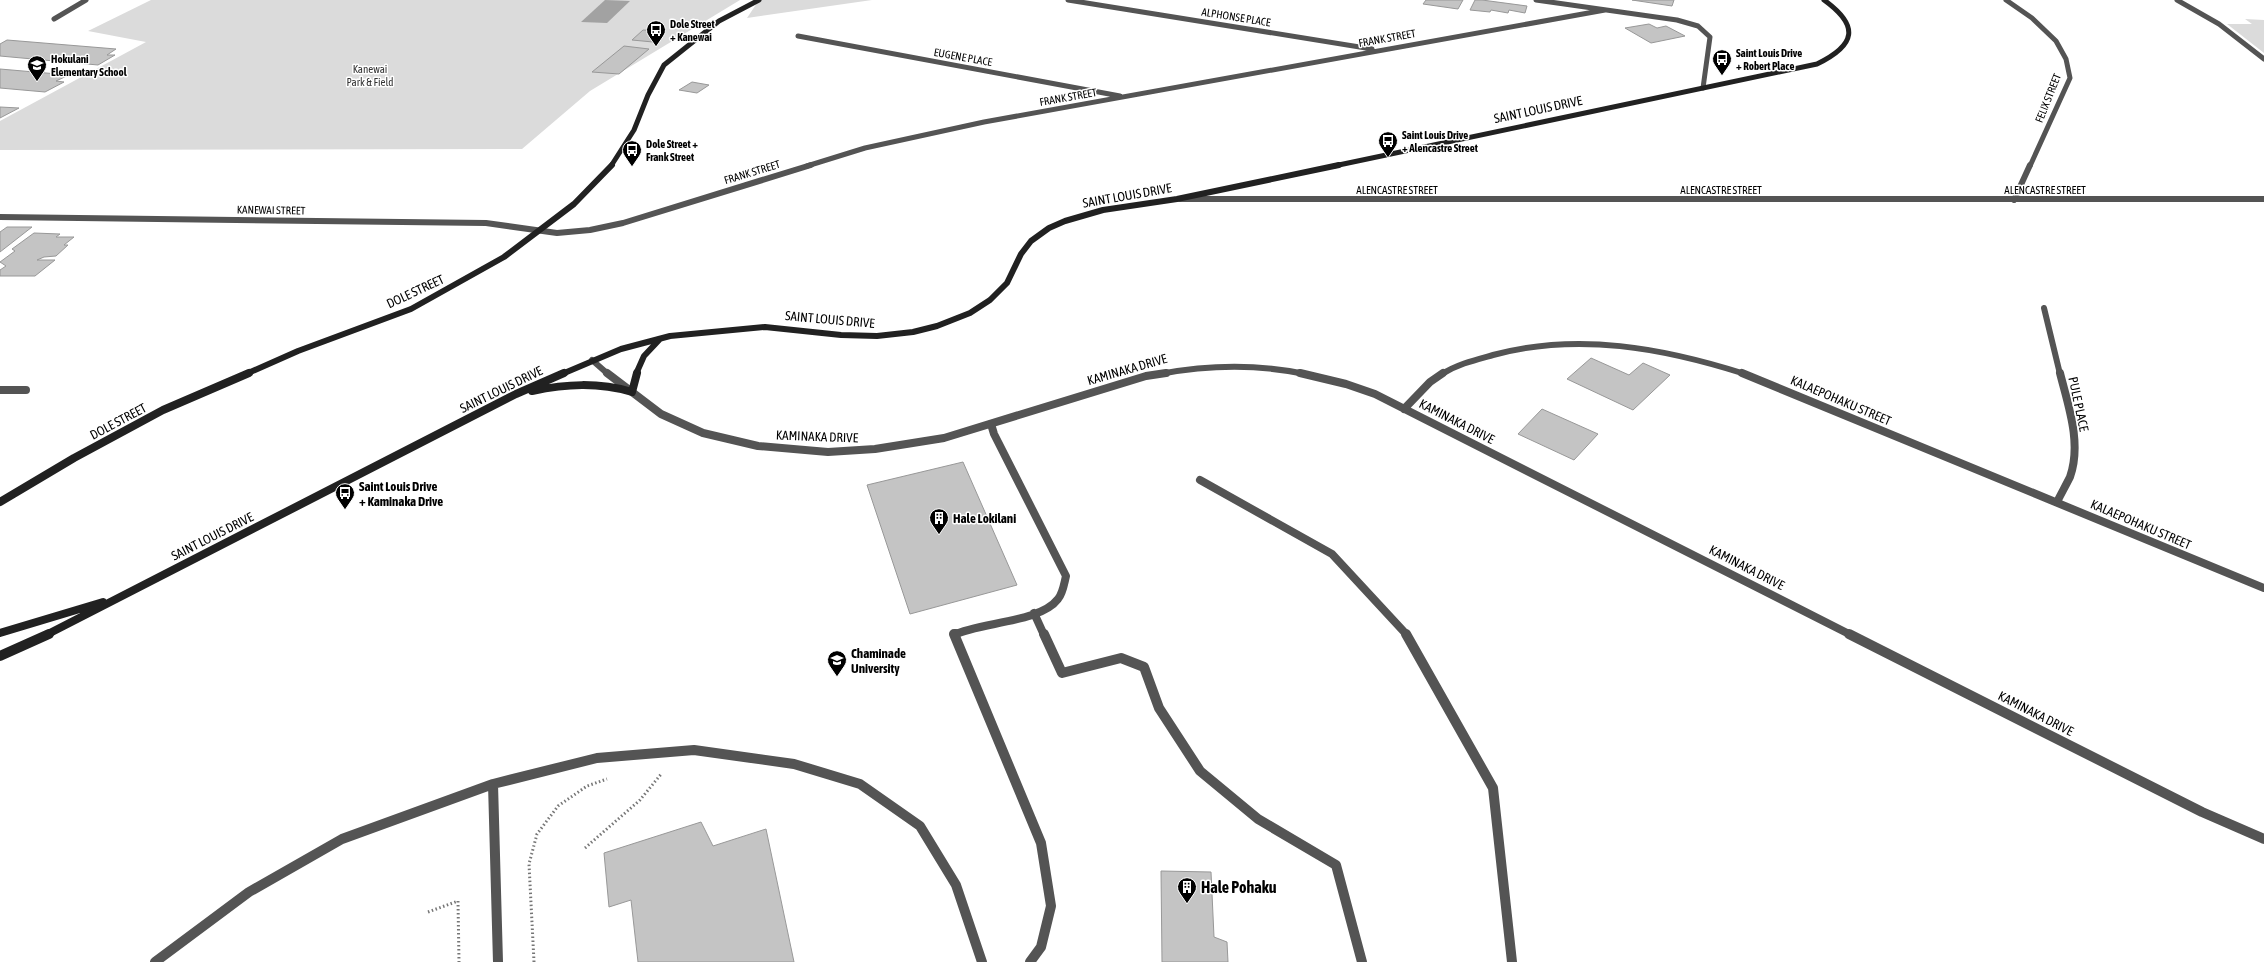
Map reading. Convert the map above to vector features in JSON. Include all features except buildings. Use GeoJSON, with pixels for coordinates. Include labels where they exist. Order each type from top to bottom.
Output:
{"type":"FeatureCollection","features":[{"type":"Feature","properties":{"kind":"street"},"geometry":{"type":"LineString","coordinates":[[54,19],[86,0]]}},
{"type":"Feature","properties":{"kind":"street","name":"DOLE STREET"},"geometry":{"type":"LineString","coordinates":[[0,502],[74,458],[163,410],[298,351],[411,309],[472,276],[542,230],[595,185],[612,165],[634,130],[648,95],[664,65],[719,21],[759,0]]}},
{"type":"Feature","properties":{"kind":"street","name":"ALPHONSE PLACE"},"geometry":{"type":"LineString","coordinates":[[1068,0],[1377,50]]}},
{"type":"Feature","properties":{"kind":"street"},"geometry":{"type":"LineString","coordinates":[[1536,0],[1683,21],[1705,30],[1710,37],[1703,88]]}},
{"type":"Feature","properties":{"kind":"street","name":"SAINT LOUIS DRIVE"},"geometry":{"type":"LineString","coordinates":[[0,656],[52,632],[123,596],[516,394],[592,360],[665,336],[765,327],[797,328],[858,336],[878,336],[898,334],[938,326],[972,312],[997,294],[1012,274],[1023,250],[1028,243],[1045,230],[1079,216],[1177,199],[1800,68],[1824,61],[1842,52],[1848,44],[1851,36],[1850,28],[1838,10],[1824,0]]}},
{"type":"Feature","properties":{"kind":"street","name":"FELIX STREET"},"geometry":{"type":"LineString","coordinates":[[2006,0],[2036,21],[2054,40],[2066,58],[2070,78],[2014,200]]}},
{"type":"Feature","properties":{"kind":"street"},"geometry":{"type":"LineString","coordinates":[[2177,0],[2219,24],[2264,59]]}},
{"type":"Feature","properties":{"kind":"street","name":"FRANK STREET"},"geometry":{"type":"LineString","coordinates":[[542,230],[563,233],[607,227],[865,148],[984,122],[1605,10]]}},
{"type":"Feature","properties":{"kind":"street","name":"EUGENE PLACE"},"geometry":{"type":"LineString","coordinates":[[798,36],[1125,96]]}},
{"type":"Feature","properties":{"kind":"street","name":"ALENCASTRE STREET"},"geometry":{"type":"LineString","coordinates":[[1177,199],[2264,199]]}},
{"type":"Feature","properties":{"kind":"street","name":"KANEWAI STREET"},"geometry":{"type":"LineString","coordinates":[[0,217],[486,223],[542,230]]}},
{"type":"Feature","properties":{"kind":"street","name":"PULE PLACE"},"geometry":{"type":"LineString","coordinates":[[2044,308],[2072,423],[2075,448],[2070,476],[2057,502]]}},
{"type":"Feature","properties":{"kind":"street"},"geometry":{"type":"LineString","coordinates":[[516,394],[573,384],[614,386],[632,392],[638,366],[642,357],[652,346],[665,336]]}},
{"type":"Feature","properties":{"kind":"street","name":"KALAEPOHAKU STREET"},"geometry":{"type":"LineString","coordinates":[[1404,409],[1438,376],[1465,363],[1494,353],[1526,347],[1561,344],[1635,347],[1704,360],[1750,375],[2264,588]]}},
{"type":"Feature","properties":{"kind":"street","name":"KAMINAKA DRIVE"},"geometry":{"type":"LineString","coordinates":[[592,360],[632,392],[673,421],[704,433],[739,443],[778,450],[833,452],[903,446],[945,438],[1146,376],[1211,365],[1278,367],[1312,373],[1344,382],[1375,394],[2194,808],[2264,839]]}},
{"type":"Feature","properties":{"kind":"street"},"geometry":{"type":"LineString","coordinates":[[0,390],[26,390]]}},
{"type":"Feature","properties":{"kind":"street"},"geometry":{"type":"LineString","coordinates":[[991,424],[994,434],[1066,576],[1062,591],[1056,603],[1034,613],[954,634],[1041,843],[1051,906],[1041,947],[1030,962]]}},
{"type":"Feature","properties":{"kind":"street"},"geometry":{"type":"LineString","coordinates":[[1200,480],[1332,554],[1406,633],[1493,788],[1512,962]]}},
{"type":"Feature","properties":{"kind":"street"},"geometry":{"type":"LineString","coordinates":[[0,633],[123,596]]}},
{"type":"Feature","properties":{"kind":"street"},"geometry":{"type":"LineString","coordinates":[[1034,613],[1062,673],[1121,658],[1144,667],[1159,708],[1200,771],[1258,819],[1336,865],[1362,962]]}},
{"type":"Feature","properties":{"kind":"street"},"geometry":{"type":"LineString","coordinates":[[155,962],[249,892],[342,840],[493,784],[596,758],[694,750],[794,764],[860,784],[920,826],[956,885],[982,962]]}},
{"type":"Feature","properties":{"kind":"street"},"geometry":{"type":"LineString","coordinates":[[493,784],[498,962]]}},
{"type":"Feature","properties":{"kind":"path"},"geometry":{"type":"LineString","coordinates":[[585,848],[640,800],[668,767]]}},
{"type":"Feature","properties":{"kind":"path"},"geometry":{"type":"LineString","coordinates":[[534,962],[529,864],[537,834],[554,810],[572,796],[587,786],[615,777]]}},
{"type":"Feature","properties":{"kind":"path"},"geometry":{"type":"LineString","coordinates":[[428,912],[458,901],[459,962]]}},
{"type":"Feature","properties":{"kind":"green space","name":"Kanewai Park & Field"},"geometry":{"type":"Polygon","coordinates":[[[151,0],[740,0],[590,91],[522,149],[0,150],[0,121],[146,42],[88,31],[151,0]]]}},
{"type":"Feature","properties":{"kind":"green space"},"geometry":{"type":"Polygon","coordinates":[[[759,0],[872,0],[747,18],[759,0]]]}},
{"type":"Feature","properties":{"kind":"green space"},"geometry":{"type":"Polygon","coordinates":[[[2245,19],[2264,20],[2264,53],[2227,24],[2252,24],[2245,19]]]}},
{"type":"Feature","properties":{"kind":"shaded area"},"geometry":{"type":"Polygon","coordinates":[[[605,0],[630,1],[607,23],[581,22],[605,0]]]}},
{"type":"Feature","properties":{"kind":"place","name":"Dole Street + Kanewai"},"geometry":{"type":"Point","coordinates":[656,47]}},
{"type":"Feature","properties":{"kind":"place","name":"Saint Louis Drive + Robert Place"},"geometry":{"type":"Point","coordinates":[1722,76]}},
{"type":"Feature","properties":{"kind":"place","name":"Hokulani Elementary School"},"geometry":{"type":"Point","coordinates":[37,82]}},
{"type":"Feature","properties":{"kind":"place","name":"Saint Louis Drive + Alencastre Street"},"geometry":{"type":"Point","coordinates":[1388,158]}},
{"type":"Feature","properties":{"kind":"place","name":"Dole Street + Frank Street"},"geometry":{"type":"Point","coordinates":[632,167]}},
{"type":"Feature","properties":{"kind":"place","name":"Saint Louis Drive + Kaminaka Drive"},"geometry":{"type":"Point","coordinates":[345,510]}},
{"type":"Feature","properties":{"kind":"place","name":"Hale Lokilani"},"geometry":{"type":"Point","coordinates":[939,535]}},
{"type":"Feature","properties":{"kind":"place","name":"Chaminade University"},"geometry":{"type":"Point","coordinates":[837,677]}},
{"type":"Feature","properties":{"kind":"place","name":"Hale Pohaku"},"geometry":{"type":"Point","coordinates":[1187,904]}}]}
